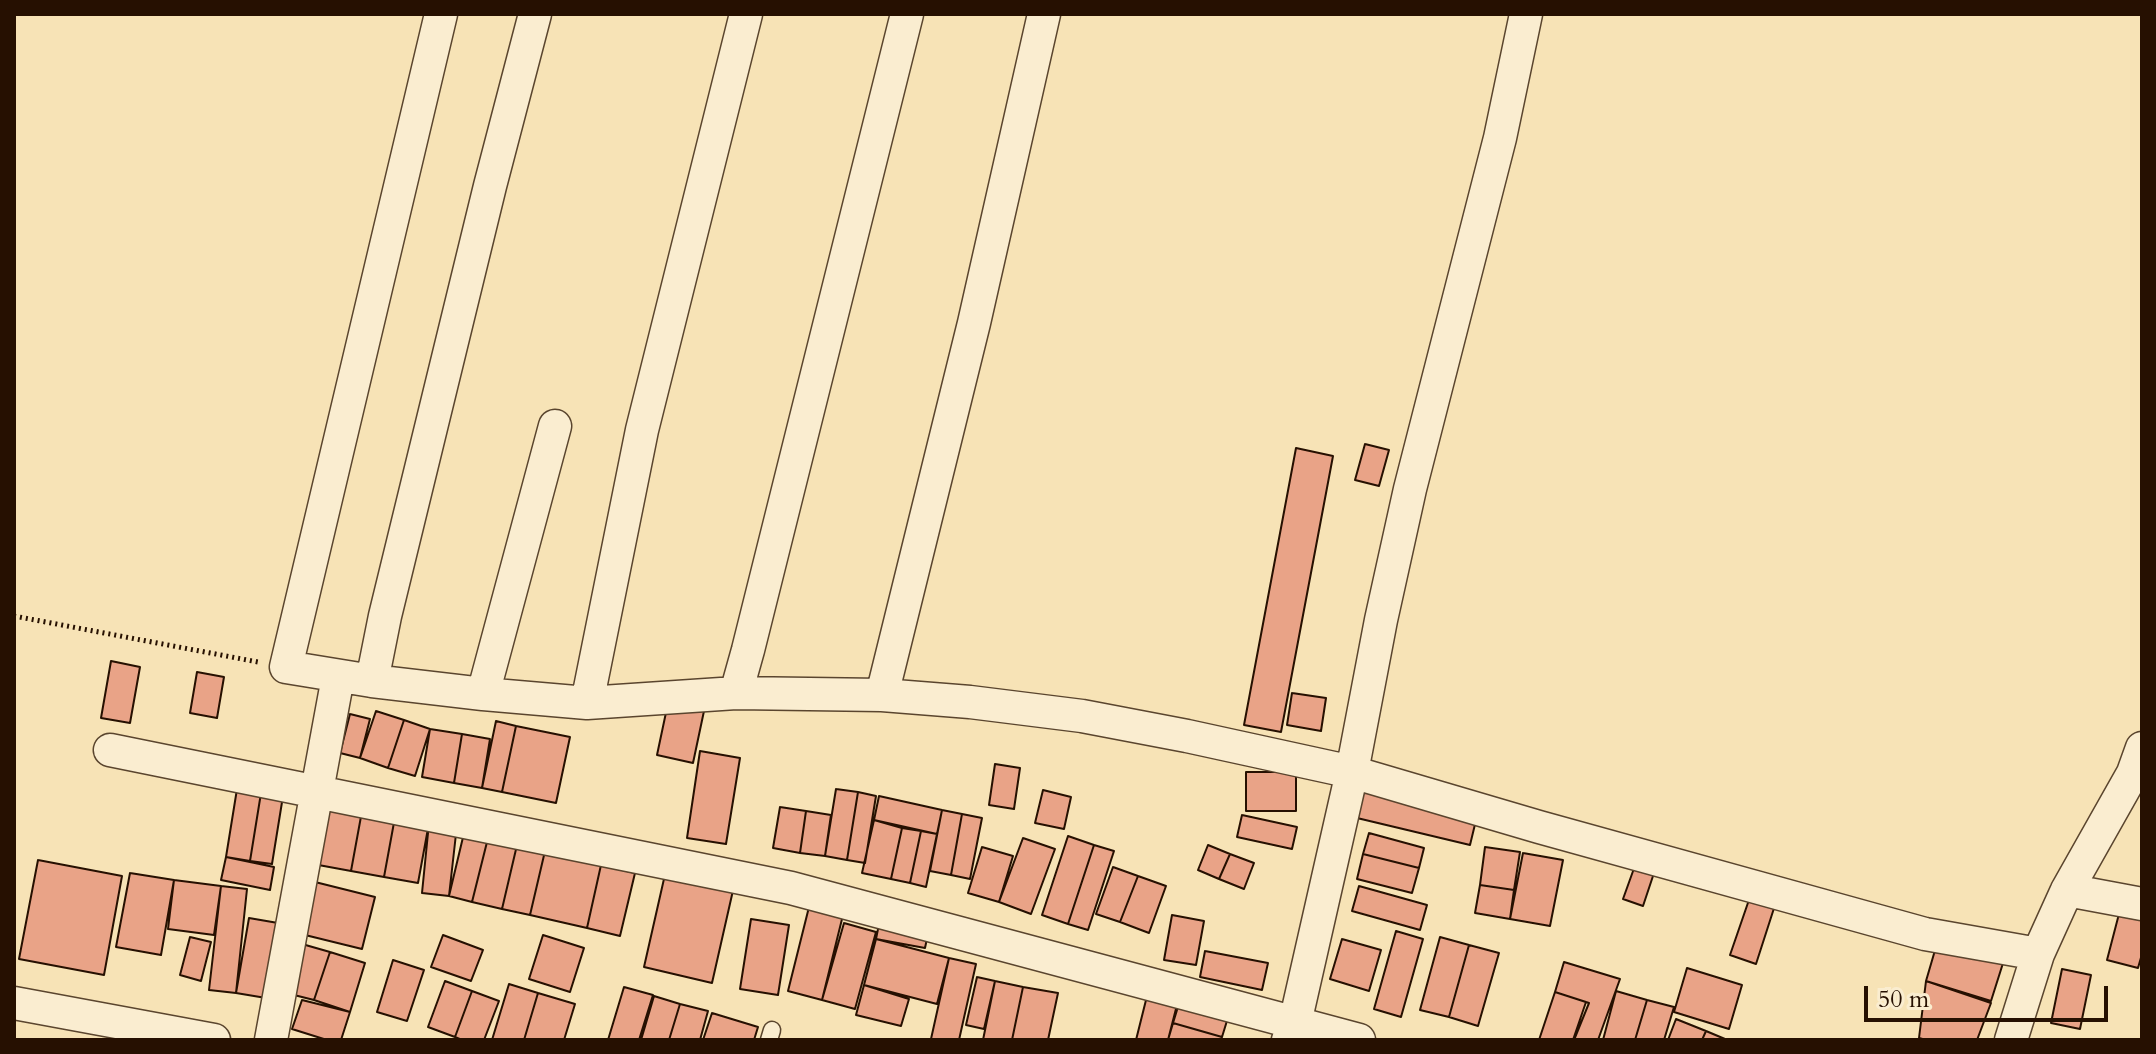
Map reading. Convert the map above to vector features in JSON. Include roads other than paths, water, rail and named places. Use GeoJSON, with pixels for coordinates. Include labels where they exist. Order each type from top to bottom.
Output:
{"type":"FeatureCollection","features":[{"type":"Feature","properties":{"kind":"street"},"geometry":{"type":"LineString","coordinates":[[441,14],[286,667],[338,677],[587,703],[736,693],[882,695],[1082,716],[1352,772],[1925,934],[2038,954]]}},
{"type":"Feature","properties":{"kind":"street"},"geometry":{"type":"LineString","coordinates":[[372,681],[482,217],[535,14]]}},
{"type":"Feature","properties":{"kind":"street"},"geometry":{"type":"LineString","coordinates":[[587,703],[642,430],[746,14]]}},
{"type":"Feature","properties":{"kind":"street"},"geometry":{"type":"LineString","coordinates":[[736,693],[907,14]]}},
{"type":"Feature","properties":{"kind":"street"},"geometry":{"type":"LineString","coordinates":[[882,695],[974,323],[1044,14]]}},
{"type":"Feature","properties":{"kind":"street"},"geometry":{"type":"LineString","coordinates":[[1291,1032],[1352,772],[1410,489],[1500,138],[1526,14]]}},
{"type":"Feature","properties":{"kind":"street"},"geometry":{"type":"LineString","coordinates":[[483,694],[555,426]]}},
{"type":"Feature","properties":{"kind":"street"},"geometry":{"type":"LineString","coordinates":[[271,1040],[338,677]]}},
{"type":"Feature","properties":{"kind":"street"},"geometry":{"type":"LineString","coordinates":[[2011,1040],[2038,954],[2067,890],[2133,773],[2142,748]]}},
{"type":"Feature","properties":{"kind":"street"},"geometry":{"type":"LineString","coordinates":[[110,750],[791,888],[1291,1032],[1359,1040]]}},
{"type":"Feature","properties":{"kind":"street"},"geometry":{"type":"LineString","coordinates":[[2067,890],[2142,904]]}},
{"type":"Feature","properties":{"kind":"street"},"geometry":{"type":"LineString","coordinates":[[14,1003],[96,1029],[214,1040]]}}]}
